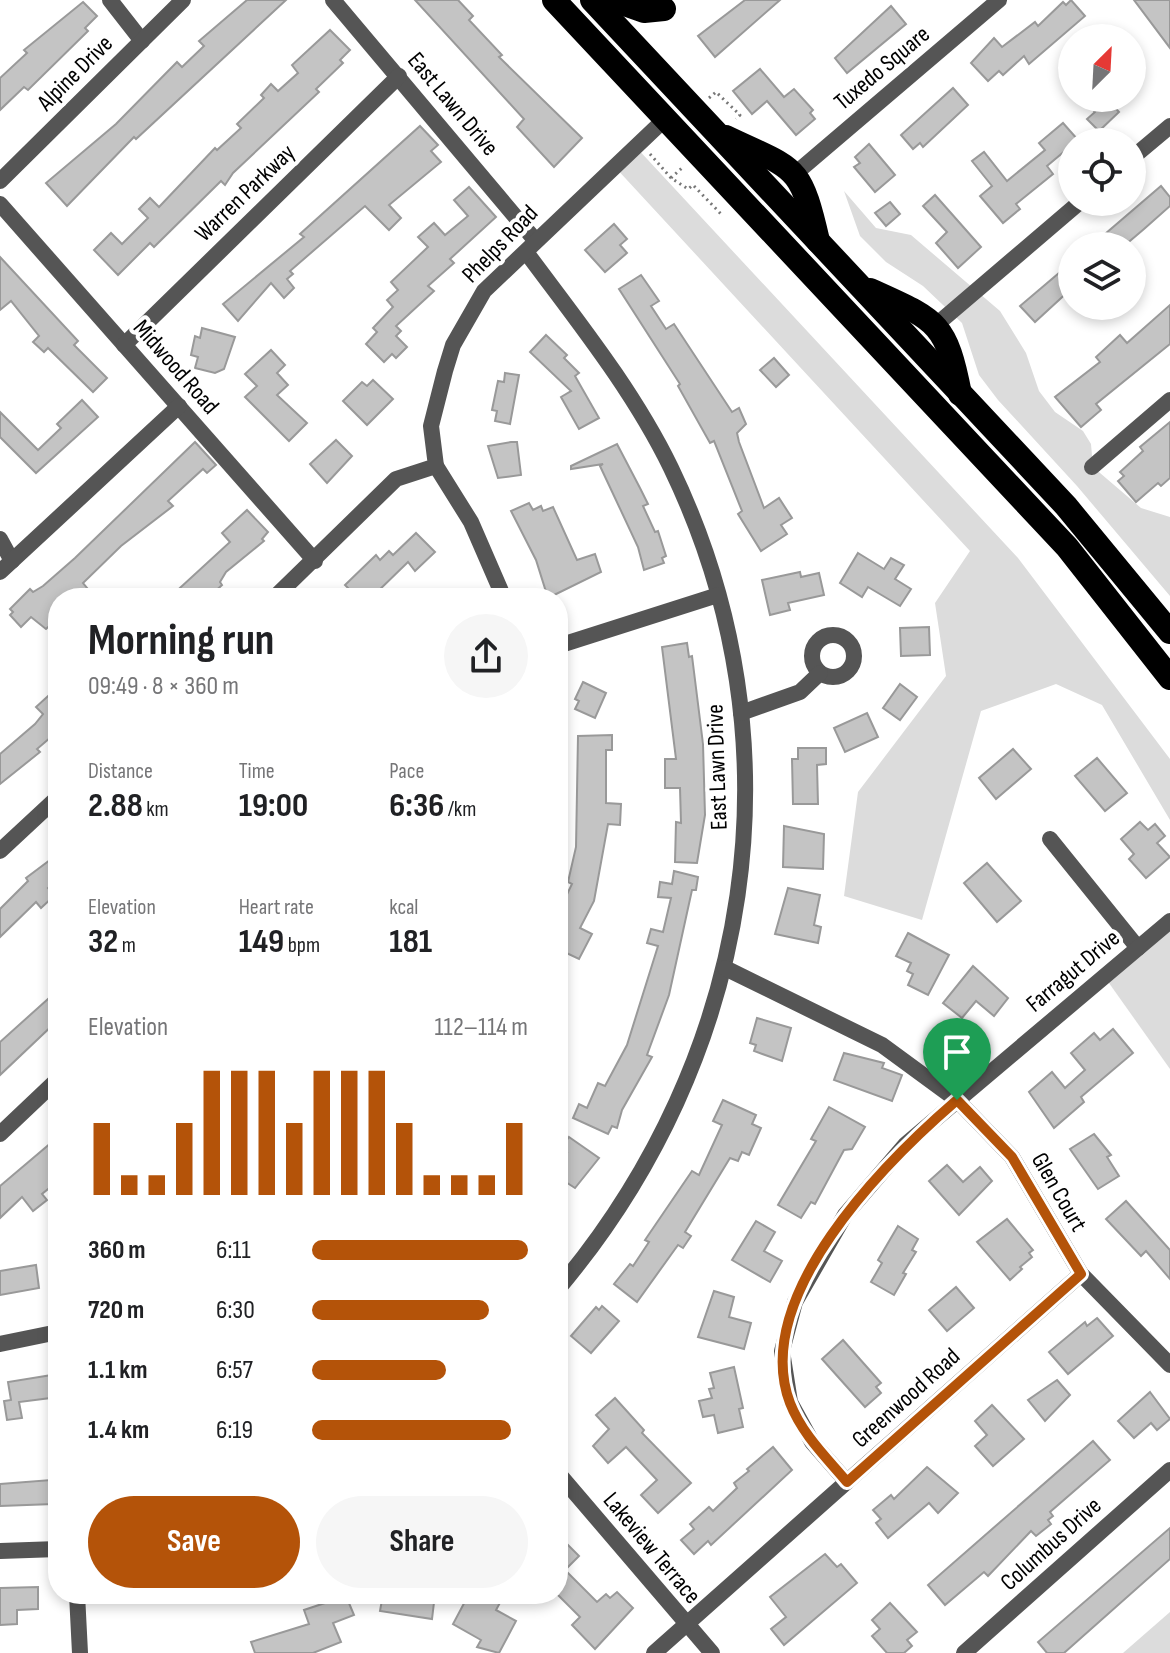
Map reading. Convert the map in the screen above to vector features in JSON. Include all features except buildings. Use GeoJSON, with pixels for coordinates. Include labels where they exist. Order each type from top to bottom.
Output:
{"type":"FeatureCollection","features":[{"type":"Feature","properties":{"kind":"highway"},"geometry":{"type":"LineString","coordinates":[[554,0],[1067,547],[1170,678]]}},
{"type":"Feature","properties":{"kind":"highway"},"geometry":{"type":"LineString","coordinates":[[592,0],[1095,538],[1170,632]]}},
{"type":"Feature","properties":{"kind":"highway"},"geometry":{"type":"LineString","coordinates":[[613,0],[644,11],[670,4]]}},
{"type":"Feature","properties":{"kind":"highway"},"geometry":{"type":"LineString","coordinates":[[713,131],[796,173],[807,195],[819,243]]}},
{"type":"Feature","properties":{"kind":"highway"},"geometry":{"type":"LineString","coordinates":[[858,285],[936,325],[950,348],[960,394]]}},
{"type":"Feature","properties":{"kind":"street"},"geometry":{"type":"LineString","coordinates":[[110,0],[142,41]]}},
{"type":"Feature","properties":{"kind":"street","name":"Alpine Drive"},"geometry":{"type":"LineString","coordinates":[[0,181],[183,0]]}},
{"type":"Feature","properties":{"kind":"street","name":"East Lawn Drive"},"geometry":{"type":"LineString","coordinates":[[333,0],[399,76],[530,246],[646,422],[692,516],[718,595],[741,713],[745,822],[741,874],[725,968],[695,1064],[651,1158],[617,1214],[568,1276]]}},
{"type":"Feature","properties":{"kind":"street","name":"Tuxedo Square"},"geometry":{"type":"LineString","coordinates":[[796,173],[999,0]]}},
{"type":"Feature","properties":{"kind":"street","name":"Warren Parkway"},"geometry":{"type":"LineString","coordinates":[[124,345],[399,76]]}},
{"type":"Feature","properties":{"kind":"street","name":"Phelps Road"},"geometry":{"type":"LineString","coordinates":[[436,466],[431,426],[453,345],[484,291],[665,119]]}},
{"type":"Feature","properties":{"kind":"street"},"geometry":{"type":"LineString","coordinates":[[1146,146],[1170,126]]}},
{"type":"Feature","properties":{"kind":"street","name":"Midwood Road"},"geometry":{"type":"LineString","coordinates":[[0,204],[315,561]]}},
{"type":"Feature","properties":{"kind":"street"},"geometry":{"type":"LineString","coordinates":[[936,325],[1064,216]]}},
{"type":"Feature","properties":{"kind":"street"},"geometry":{"type":"LineString","coordinates":[[1092,467],[1170,400]]}},
{"type":"Feature","properties":{"kind":"street"},"geometry":{"type":"LineString","coordinates":[[6,566],[179,406]]}},
{"type":"Feature","properties":{"kind":"street"},"geometry":{"type":"LineString","coordinates":[[285,588],[396,479],[436,466],[471,522],[500,588]]}},
{"type":"Feature","properties":{"kind":"street"},"geometry":{"type":"LineString","coordinates":[[0,539],[6,566]]}},
{"type":"Feature","properties":{"kind":"street"},"geometry":{"type":"LineString","coordinates":[[568,643],[718,595]]}},
{"type":"Feature","properties":{"kind":"street"},"geometry":{"type":"LineString","coordinates":[[741,713],[800,692],[820,673]]}},
{"type":"Feature","properties":{"kind":"street"},"geometry":{"type":"LineString","coordinates":[[0,851],[48,806]]}},
{"type":"Feature","properties":{"kind":"street"},"geometry":{"type":"LineString","coordinates":[[1050,839],[1138,948]]}},
{"type":"Feature","properties":{"kind":"street","name":"Farragut Drive"},"geometry":{"type":"LineString","coordinates":[[847,1482],[812,1442],[790,1402],[784,1377],[786,1326],[795,1302],[845,1215],[895,1155],[1170,921]]}},
{"type":"Feature","properties":{"kind":"street","name":"Glen Court"},"geometry":{"type":"LineString","coordinates":[[725,968],[882,1045],[957,1100],[1012,1157],[1081,1274],[1170,1365]]}},
{"type":"Feature","properties":{"kind":"street"},"geometry":{"type":"LineString","coordinates":[[0,1134],[48,1088]]}},
{"type":"Feature","properties":{"kind":"street","name":"Greenwood Road"},"geometry":{"type":"LineString","coordinates":[[654,1653],[1081,1274]]}},
{"type":"Feature","properties":{"kind":"street"},"geometry":{"type":"LineString","coordinates":[[0,1344],[48,1334]]}},
{"type":"Feature","properties":{"kind":"street","name":"Columbus Drive"},"geometry":{"type":"LineString","coordinates":[[964,1653],[1170,1470]]}},
{"type":"Feature","properties":{"kind":"street","name":"Lakeview Terrace"},"geometry":{"type":"LineString","coordinates":[[568,1485],[712,1653]]}},
{"type":"Feature","properties":{"kind":"street"},"geometry":{"type":"LineString","coordinates":[[0,1551],[48,1549]]}},
{"type":"Feature","properties":{"kind":"street"},"geometry":{"type":"LineString","coordinates":[[78,1604],[80,1653]]}},
{"type":"Feature","properties":{"kind":"path"},"geometry":{"type":"LineString","coordinates":[[716,92],[740,115],[738,117]]}},
{"type":"Feature","properties":{"kind":"path"},"geometry":{"type":"LineString","coordinates":[[639,143],[671,178],[688,189],[693,185],[721,214]]}},
{"type":"Feature","properties":{"kind":"shaded area"},"geometry":{"type":"Polygon","coordinates":[[[635,146],[1018,558],[1170,759],[1170,820],[1102,705],[1056,684],[981,711],[922,920],[844,896],[858,792],[946,676],[935,603],[970,551],[614,166],[635,146]]]}},
{"type":"Feature","properties":{"kind":"shaded area"},"geometry":{"type":"Polygon","coordinates":[[[844,191],[876,228],[911,235],[1000,311],[1026,353],[1039,391],[1055,412],[1083,431],[1091,444],[1093,467],[1141,508],[1170,517],[1170,596],[1077,486],[998,400],[979,375],[962,323],[923,286],[886,262],[860,236],[844,191]]]}},
{"type":"Feature","properties":{"kind":"shaded area"},"geometry":{"type":"Polygon","coordinates":[[[1170,921],[1170,1069],[1104,976],[1170,921]]]}},
{"type":"Feature","properties":{"kind":"shaded area"},"geometry":{"type":"Polygon","coordinates":[[[1170,1612],[1170,1653],[1123,1653],[1170,1612]]]}},
{"type":"Feature","properties":{"kind":"route"},"geometry":{"type":"LineString","coordinates":[[957,1100],[1012,1157],[1081,1274],[847,1482],[812,1442],[790,1402],[782,1351],[786,1326],[795,1302],[845,1215],[873,1177],[957,1100]]}}]}
